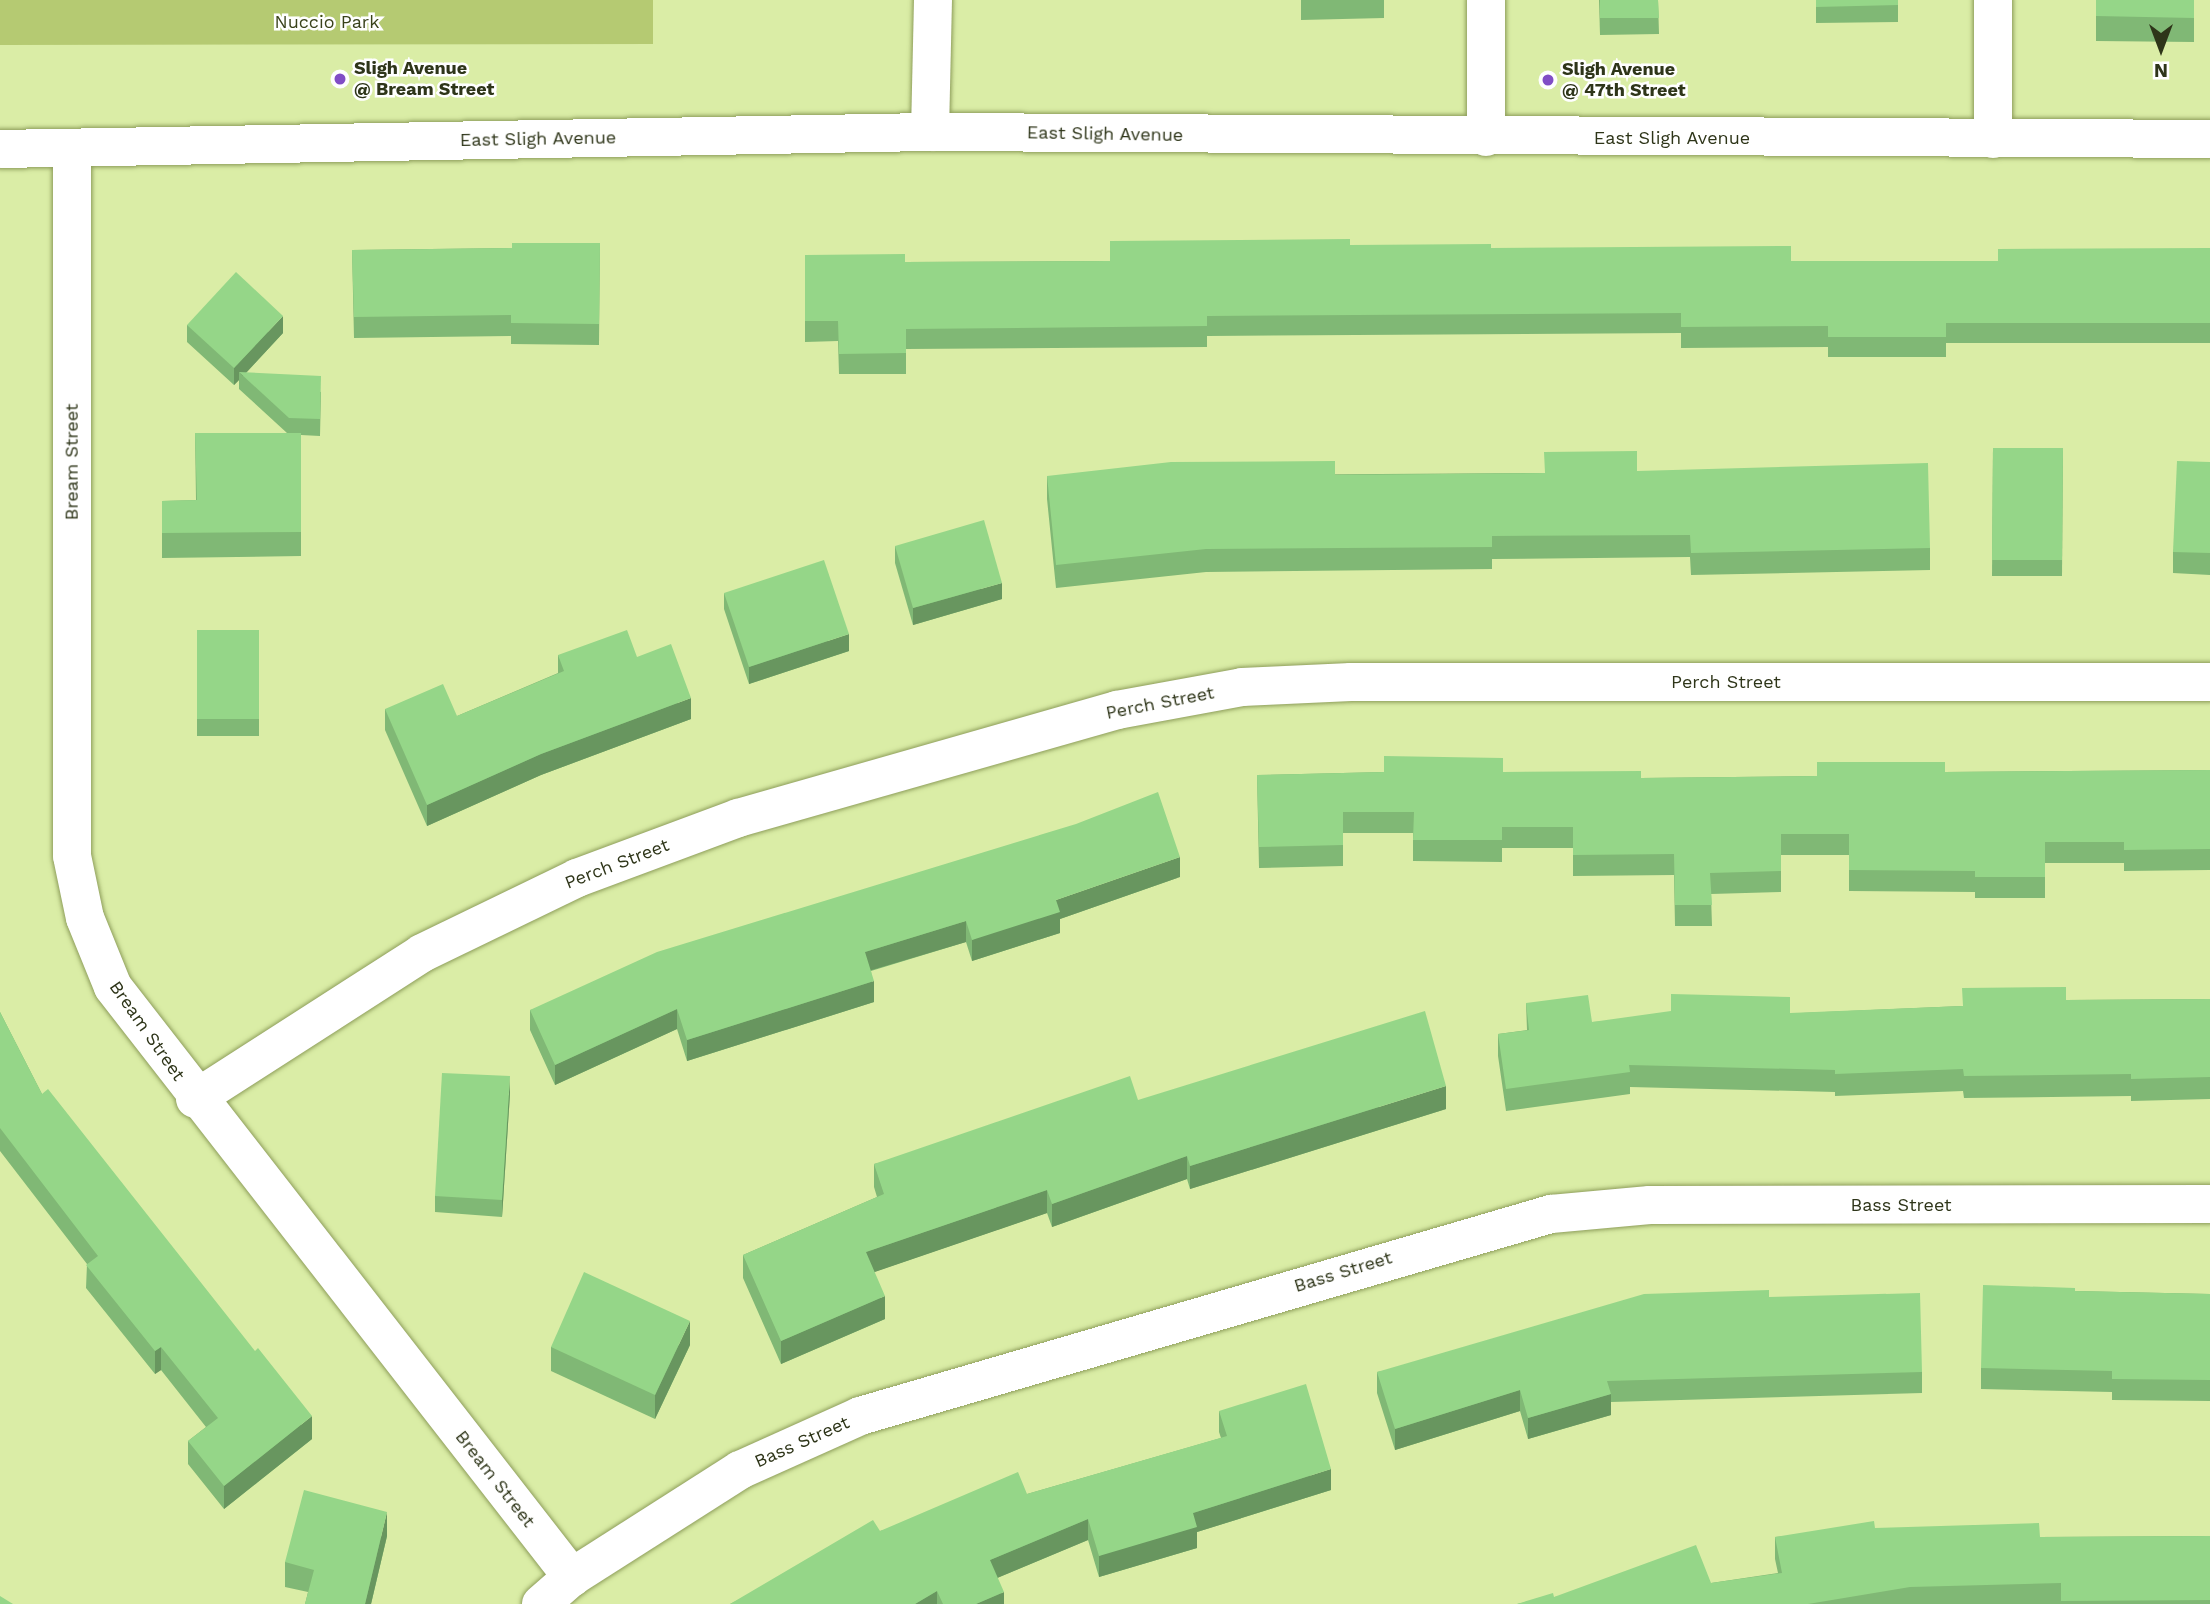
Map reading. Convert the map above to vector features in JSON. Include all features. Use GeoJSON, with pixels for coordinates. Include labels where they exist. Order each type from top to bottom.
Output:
{"type":"FeatureCollection","features":[{"type":"Feature","properties":{"kind":"street"},"geometry":{"type":"LineString","coordinates":[[930,132],[933,0]]}},
{"type":"Feature","properties":{"kind":"street"},"geometry":{"type":"LineString","coordinates":[[1486,0],[1486,137]]}},
{"type":"Feature","properties":{"kind":"street"},"geometry":{"type":"LineString","coordinates":[[1993,0],[1993,139]]}},
{"type":"Feature","properties":{"kind":"street","name":"East Sligh Avenue"},"geometry":{"type":"LineString","coordinates":[[0,149],[930,132],[2210,139]]}},
{"type":"Feature","properties":{"kind":"street","name":"Bream Street"},"geometry":{"type":"LineString","coordinates":[[72,148],[72,856],[85,918],[113,987],[195,1099],[572,1577]]}},
{"type":"Feature","properties":{"kind":"street","name":"Perch Street"},"geometry":{"type":"LineString","coordinates":[[195,1099],[422,953],[577,878],[738,818],[1117,710],[1242,687],[1351,682],[2210,682]]}},
{"type":"Feature","properties":{"kind":"street","name":"Bass Street"},"geometry":{"type":"LineString","coordinates":[[541,1604],[572,1577],[740,1470],[860,1416],[1460,1237],[1552,1214],[1650,1205],[2210,1204]]}},
{"type":"Feature","properties":{"kind":"green space","name":"Nuccio Park"},"geometry":{"type":"Polygon","coordinates":[[[0,0],[653,0],[653,44],[0,45],[0,0]]]}},
{"type":"Feature","properties":{"kind":"building"},"geometry":{"type":"Polygon","coordinates":[[[1600,0],[1658,0],[1659,18],[1600,18],[1600,0]]]}},
{"type":"Feature","properties":{"kind":"building"},"geometry":{"type":"Polygon","coordinates":[[[1816,0],[1898,0],[1898,5],[1816,7],[1816,0]]]}},
{"type":"Feature","properties":{"kind":"building"},"geometry":{"type":"Polygon","coordinates":[[[2096,0],[2194,0],[2194,18],[2096,16],[2096,0]]]}},
{"type":"Feature","properties":{"kind":"building"},"geometry":{"type":"Polygon","coordinates":[[[1350,239],[1350,245],[1491,244],[1491,248],[1791,246],[1791,261],[1998,261],[1998,249],[2210,248],[2210,323],[1946,323],[1946,337],[1828,337],[1828,326],[1681,327],[1681,313],[1207,316],[1207,326],[906,329],[906,353],[839,354],[838,321],[805,321],[805,255],[905,254],[905,262],[1110,261],[1110,241],[1350,239]]]}},
{"type":"Feature","properties":{"kind":"building"},"geometry":{"type":"Polygon","coordinates":[[[512,243],[600,243],[599,324],[511,323],[511,315],[354,317],[352,250],[512,248],[512,243]]]}},
{"type":"Feature","properties":{"kind":"building"},"geometry":{"type":"Polygon","coordinates":[[[236,272],[283,316],[234,368],[187,325],[236,272]]]}},
{"type":"Feature","properties":{"kind":"building"},"geometry":{"type":"Polygon","coordinates":[[[239,372],[321,376],[320,419],[289,418],[239,372]]]}},
{"type":"Feature","properties":{"kind":"building"},"geometry":{"type":"Polygon","coordinates":[[[195,433],[301,433],[301,532],[162,533],[162,501],[197,500],[195,433]]]}},
{"type":"Feature","properties":{"kind":"building"},"geometry":{"type":"Polygon","coordinates":[[[1993,448],[2063,448],[2062,560],[1992,560],[1993,448]]]}},
{"type":"Feature","properties":{"kind":"building"},"geometry":{"type":"Polygon","coordinates":[[[1637,451],[1637,471],[1928,463],[1930,548],[1691,553],[1690,535],[1492,536],[1492,547],[1206,549],[1056,565],[1047,476],[1171,462],[1335,461],[1335,475],[1545,473],[1544,452],[1637,451]]]}},
{"type":"Feature","properties":{"kind":"building"},"geometry":{"type":"Polygon","coordinates":[[[2177,461],[2210,462],[2210,553],[2173,552],[2177,461]]]}},
{"type":"Feature","properties":{"kind":"building"},"geometry":{"type":"Polygon","coordinates":[[[984,520],[1002,583],[913,608],[895,546],[984,520]]]}},
{"type":"Feature","properties":{"kind":"building"},"geometry":{"type":"Polygon","coordinates":[[[824,560],[849,634],[749,667],[724,593],[824,560]]]}},
{"type":"Feature","properties":{"kind":"building"},"geometry":{"type":"Polygon","coordinates":[[[197,630],[259,630],[259,719],[197,719],[197,630]]]}},
{"type":"Feature","properties":{"kind":"building"},"geometry":{"type":"Polygon","coordinates":[[[627,630],[637,657],[671,644],[691,698],[541,754],[427,805],[385,709],[443,684],[457,716],[564,671],[558,655],[627,630]]]}},
{"type":"Feature","properties":{"kind":"building"},"geometry":{"type":"Polygon","coordinates":[[[1384,756],[1503,758],[1503,772],[1641,771],[1641,778],[1817,776],[1817,762],[1945,762],[1945,772],[2210,770],[2210,849],[2124,850],[2124,842],[2045,842],[2045,877],[1975,877],[1975,871],[1849,870],[1849,834],[1781,834],[1781,871],[1710,873],[1712,905],[1675,905],[1674,854],[1573,855],[1573,827],[1502,827],[1502,840],[1413,840],[1414,812],[1343,812],[1343,845],[1259,847],[1257,775],[1384,772],[1384,756]]]}},
{"type":"Feature","properties":{"kind":"building"},"geometry":{"type":"Polygon","coordinates":[[[1158,792],[1180,857],[1056,900],[1060,912],[972,940],[966,921],[865,952],[874,981],[687,1040],[677,1009],[555,1065],[530,1010],[657,952],[1076,824],[1158,792]]]}},
{"type":"Feature","properties":{"kind":"building"},"geometry":{"type":"Polygon","coordinates":[[[2066,987],[2066,1000],[2210,999],[2210,1077],[2131,1079],[2131,1074],[1964,1076],[1963,1069],[1835,1074],[1835,1070],[1629,1065],[1630,1072],[1506,1089],[1498,1034],[1529,1030],[1526,1003],[1588,995],[1592,1022],[1671,1011],[1671,994],[1790,997],[1790,1013],[1963,1006],[1962,988],[2066,987]]]}},
{"type":"Feature","properties":{"kind":"building"},"geometry":{"type":"Polygon","coordinates":[[[1425,1011],[1446,1086],[1190,1166],[1187,1156],[1052,1204],[1047,1190],[866,1252],[885,1296],[781,1341],[743,1255],[884,1194],[874,1164],[1130,1076],[1138,1100],[1425,1011]]]}},
{"type":"Feature","properties":{"kind":"building"},"geometry":{"type":"Polygon","coordinates":[[[0,1012],[42,1094],[48,1089],[255,1351],[258,1348],[312,1416],[224,1486],[188,1441],[218,1418],[161,1347],[155,1351],[86,1265],[98,1256],[0,1128],[0,1012]]]}},
{"type":"Feature","properties":{"kind":"building"},"geometry":{"type":"Polygon","coordinates":[[[442,1073],[510,1076],[502,1200],[435,1196],[442,1073]]]}},
{"type":"Feature","properties":{"kind":"building"},"geometry":{"type":"Polygon","coordinates":[[[584,1272],[690,1321],[655,1395],[551,1347],[584,1272]]]}},
{"type":"Feature","properties":{"kind":"building"},"geometry":{"type":"Polygon","coordinates":[[[1983,1285],[2075,1288],[2075,1291],[2210,1294],[2210,1380],[2112,1379],[2112,1371],[1981,1368],[1983,1285]]]}},
{"type":"Feature","properties":{"kind":"building"},"geometry":{"type":"Polygon","coordinates":[[[1769,1290],[1769,1297],[1920,1293],[1922,1372],[1607,1381],[1611,1394],[1528,1418],[1520,1390],[1395,1429],[1377,1372],[1644,1294],[1769,1290]]]}},
{"type":"Feature","properties":{"kind":"building"},"geometry":{"type":"Polygon","coordinates":[[[1306,1384],[1331,1469],[1193,1513],[1197,1527],[1099,1556],[1088,1519],[990,1560],[1004,1592],[976,1604],[943,1604],[937,1591],[915,1604],[730,1604],[873,1520],[880,1531],[1018,1472],[1027,1494],[1227,1436],[1219,1411],[1306,1384]]]}},
{"type":"Feature","properties":{"kind":"building"},"geometry":{"type":"Polygon","coordinates":[[[304,1490],[387,1512],[365,1604],[305,1604],[314,1570],[285,1562],[304,1490]]]}},
{"type":"Feature","properties":{"kind":"building"},"geometry":{"type":"Polygon","coordinates":[[[1874,1521],[1875,1528],[2039,1523],[2040,1537],[2210,1536],[2210,1600],[2061,1601],[2061,1583],[1910,1587],[1808,1604],[1517,1604],[1553,1593],[1554,1597],[1696,1545],[1711,1583],[1782,1573],[1775,1537],[1874,1521]]]}},
{"type":"Feature","properties":{"kind":"building"},"geometry":{"type":"Polygon","coordinates":[[[0,1596],[13,1604],[0,1604],[0,1596]]]}},
{"type":"Feature","properties":{"kind":"place","name":"Sligh Avenue @ Bream Street"},"geometry":{"type":"Point","coordinates":[340,79]}},
{"type":"Feature","properties":{"kind":"place","name":"Sligh Avenue @ 47th Street"},"geometry":{"type":"Point","coordinates":[1548,80]}}]}
